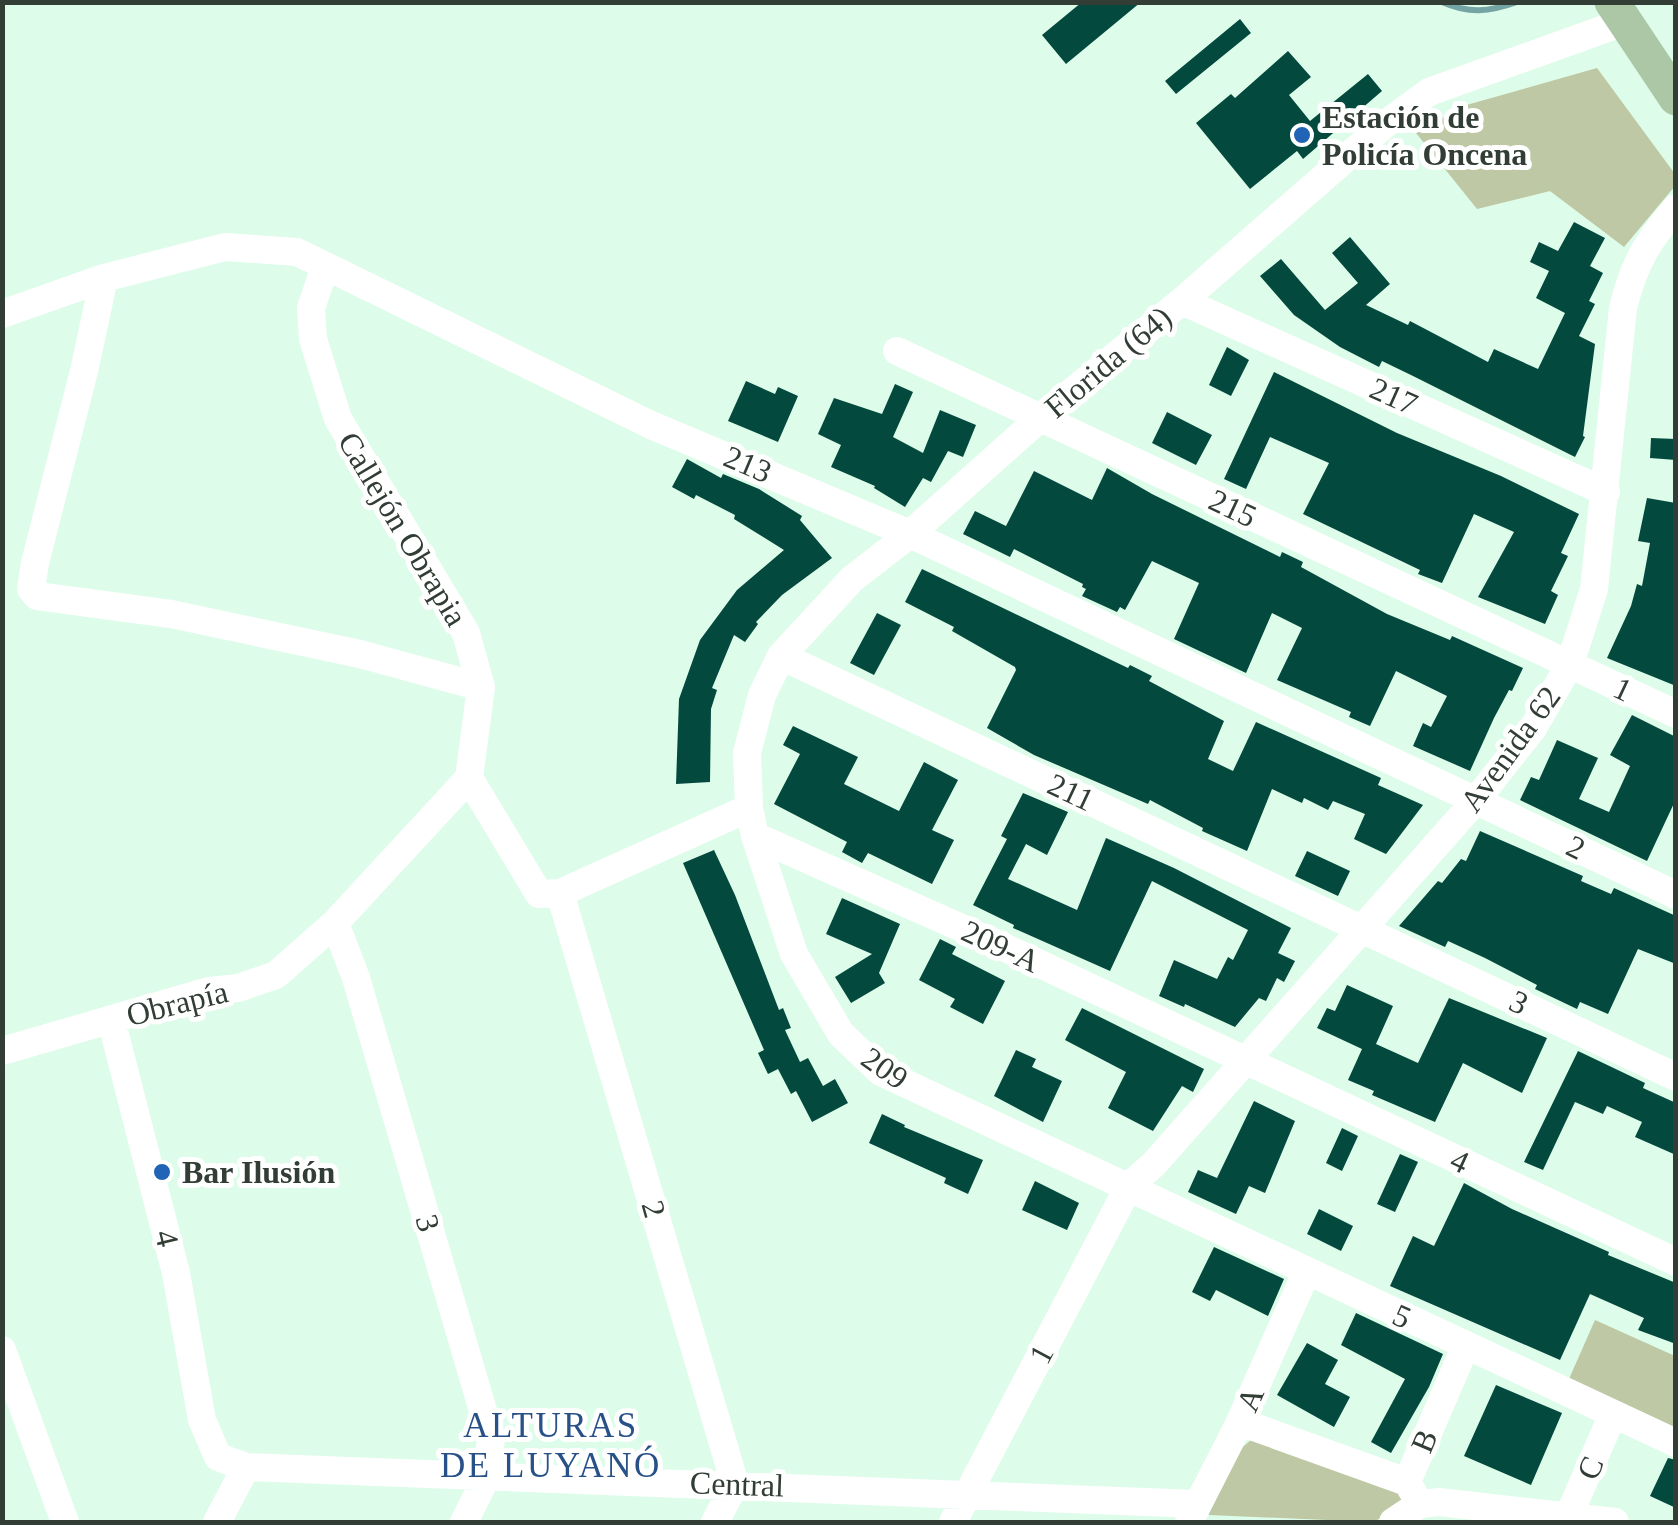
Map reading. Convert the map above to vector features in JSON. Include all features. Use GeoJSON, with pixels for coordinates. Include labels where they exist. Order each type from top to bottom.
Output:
{"type":"FeatureCollection","features":[{"type":"Feature","properties":{"kind":"main road"},"geometry":{"type":"LineString","coordinates":[[1618,12],[1676,98]]}},
{"type":"Feature","properties":{"kind":"street","name":"Florida (64)"},"geometry":{"type":"LineString","coordinates":[[752,822],[748,753],[762,694],[781,656],[852,580],[1335,166],[1429,92],[1618,12]]}},
{"type":"Feature","properties":{"kind":"street","name":"Avenida 62"},"geometry":{"type":"LineString","coordinates":[[1129,1186],[1154,1164],[1477,799],[1532,728],[1570,664],[1594,589],[1622,308],[1634,268],[1648,241],[1676,208]]}},
{"type":"Feature","properties":{"kind":"street","name":"213"},"geometry":{"type":"LineString","coordinates":[[2,314],[104,278],[225,248],[297,252],[651,425],[910,534],[1477,799]]}},
{"type":"Feature","properties":{"kind":"street","name":"Callejón Obrapia"},"geometry":{"type":"LineString","coordinates":[[325,267],[311,308],[313,339],[338,418],[466,633],[481,687],[468,778]]}},
{"type":"Feature","properties":{"kind":"street"},"geometry":{"type":"LineString","coordinates":[[104,278],[35,563],[31,589],[37,596],[172,614],[360,654],[481,687]]}},
{"type":"Feature","properties":{"kind":"street","name":"217"},"geometry":{"type":"LineString","coordinates":[[1182,301],[1606,492]]}},
{"type":"Feature","properties":{"kind":"street","name":"215"},"geometry":{"type":"LineString","coordinates":[[897,351],[1570,664]]}},
{"type":"Feature","properties":{"kind":"street","name":"211"},"geometry":{"type":"LineString","coordinates":[[781,656],[1362,927]]}},
{"type":"Feature","properties":{"kind":"street","name":"1"},"geometry":{"type":"LineString","coordinates":[[1570,664],[1676,714]]}},
{"type":"Feature","properties":{"kind":"street"},"geometry":{"type":"LineString","coordinates":[[335,923],[468,778]]}},
{"type":"Feature","properties":{"kind":"street","name":"2"},"geometry":{"type":"LineString","coordinates":[[468,778],[550,894],[735,1484]]}},
{"type":"Feature","properties":{"kind":"street","name":"2"},"geometry":{"type":"LineString","coordinates":[[1477,799],[1676,895]]}},
{"type":"Feature","properties":{"kind":"street"},"geometry":{"type":"LineString","coordinates":[[550,894],[752,822]]}},
{"type":"Feature","properties":{"kind":"street","name":"209-A"},"geometry":{"type":"LineString","coordinates":[[752,822],[1245,1060]]}},
{"type":"Feature","properties":{"kind":"street","name":"209"},"geometry":{"type":"LineString","coordinates":[[752,822],[794,954],[841,1034],[854,1047],[881,1072],[919,1092],[1129,1186]]}},
{"type":"Feature","properties":{"kind":"street","name":"3"},"geometry":{"type":"LineString","coordinates":[[335,923],[356,978],[492,1438],[487,1476],[464,1522]]}},
{"type":"Feature","properties":{"kind":"street","name":"Obrapía"},"geometry":{"type":"LineString","coordinates":[[2,1051],[276,975],[335,923]]}},
{"type":"Feature","properties":{"kind":"street","name":"3"},"geometry":{"type":"LineString","coordinates":[[1362,927],[1676,1077]]}},
{"type":"Feature","properties":{"kind":"street","name":"4"},"geometry":{"type":"LineString","coordinates":[[111,1019],[176,1274],[202,1420],[218,1456]]}},
{"type":"Feature","properties":{"kind":"street","name":"4"},"geometry":{"type":"LineString","coordinates":[[1245,1060],[1676,1262]]}},
{"type":"Feature","properties":{"kind":"street","name":"1"},"geometry":{"type":"LineString","coordinates":[[953,1522],[1129,1186]]}},
{"type":"Feature","properties":{"kind":"street","name":"5"},"geometry":{"type":"LineString","coordinates":[[1129,1186],[1306,1273],[1676,1443]]}},
{"type":"Feature","properties":{"kind":"street","name":"A"},"geometry":{"type":"LineString","coordinates":[[1193,1513],[1240,1422],[1306,1273]]}},
{"type":"Feature","properties":{"kind":"street","name":"B"},"geometry":{"type":"LineString","coordinates":[[1414,1493],[1466,1345]]}},
{"type":"Feature","properties":{"kind":"street"},"geometry":{"type":"LineString","coordinates":[[2,1350],[65,1522]]}},
{"type":"Feature","properties":{"kind":"street","name":"C"},"geometry":{"type":"LineString","coordinates":[[1568,1519],[1613,1414]]}},
{"type":"Feature","properties":{"kind":"street"},"geometry":{"type":"LineString","coordinates":[[1240,1422],[1439,1502],[1615,1522]]}},
{"type":"Feature","properties":{"kind":"street","name":"Central"},"geometry":{"type":"LineString","coordinates":[[218,1456],[246,1468],[966,1494],[1193,1513]]}},
{"type":"Feature","properties":{"kind":"street"},"geometry":{"type":"LineString","coordinates":[[218,1522],[246,1468]]}},
{"type":"Feature","properties":{"kind":"street"},"geometry":{"type":"LineString","coordinates":[[715,1522],[735,1484]]}},
{"type":"Feature","properties":{"kind":"street"},"geometry":{"type":"LineString","coordinates":[[1392,1522],[1414,1493]]}},
{"type":"Feature","properties":{"kind":"green space"},"geometry":{"type":"Polygon","coordinates":[[[1597,68],[1675,174],[1675,186],[1624,247],[1550,191],[1477,209],[1416,133],[1463,106],[1597,68]]]}},
{"type":"Feature","properties":{"kind":"green space"},"geometry":{"type":"Polygon","coordinates":[[[1595,1320],[1675,1356],[1675,1428],[1569,1379],[1595,1320]]]}},
{"type":"Feature","properties":{"kind":"green space"},"geometry":{"type":"Polygon","coordinates":[[[1251,1440],[1404,1491],[1407,1504],[1373,1522],[1209,1515],[1204,1507],[1227,1460],[1251,1440]]]}},
{"type":"Feature","properties":{"kind":"building"},"geometry":{"type":"Polygon","coordinates":[[[1082,2],[1141,2],[1066,64],[1042,35],[1082,2]]]}},
{"type":"Feature","properties":{"kind":"building"},"geometry":{"type":"Polygon","coordinates":[[[1240,19],[1251,33],[1176,94],[1165,81],[1240,19]]]}},
{"type":"Feature","properties":{"kind":"building"},"geometry":{"type":"Polygon","coordinates":[[[1288,51],[1311,77],[1289,95],[1310,121],[1368,74],[1382,91],[1303,159],[1297,151],[1250,189],[1196,123],[1231,94],[1235,98],[1288,51]]]}},
{"type":"Feature","properties":{"kind":"building"},"geometry":{"type":"Polygon","coordinates":[[[1574,222],[1605,238],[1590,266],[1603,273],[1589,301],[1595,304],[1579,336],[1595,344],[1585,437],[1575,457],[1382,361],[1379,367],[1340,347],[1294,315],[1260,276],[1281,259],[1325,310],[1358,283],[1332,253],[1350,237],[1390,284],[1366,305],[1408,325],[1410,321],[1488,362],[1494,349],[1538,369],[1565,313],[1536,298],[1549,271],[1530,262],[1539,242],[1558,251],[1574,222]]]}},
{"type":"Feature","properties":{"kind":"building"},"geometry":{"type":"Polygon","coordinates":[[[1227,347],[1249,360],[1231,396],[1209,385],[1227,347]]]}},
{"type":"Feature","properties":{"kind":"building"},"geometry":{"type":"Polygon","coordinates":[[[1274,372],[1397,433],[1501,476],[1579,514],[1561,553],[1568,556],[1551,591],[1558,595],[1545,624],[1478,597],[1514,532],[1474,514],[1442,583],[1303,514],[1329,463],[1270,437],[1246,489],[1224,479],[1274,372]]]}},
{"type":"Feature","properties":{"kind":"building"},"geometry":{"type":"Polygon","coordinates":[[[746,381],[775,394],[778,387],[798,396],[778,442],[728,421],[746,381]]]}},
{"type":"Feature","properties":{"kind":"building"},"geometry":{"type":"Polygon","coordinates":[[[895,384],[913,392],[893,437],[923,453],[940,410],[976,425],[963,457],[948,451],[931,482],[923,478],[905,507],[875,486],[831,467],[841,445],[818,434],[834,398],[882,414],[895,384]]]}},
{"type":"Feature","properties":{"kind":"building"},"geometry":{"type":"Polygon","coordinates":[[[1167,412],[1212,435],[1196,465],[1152,443],[1167,412]]]}},
{"type":"Feature","properties":{"kind":"building"},"geometry":{"type":"Polygon","coordinates":[[[1651,438],[1676,439],[1676,460],[1650,458],[1651,438]]]}},
{"type":"Feature","properties":{"kind":"building"},"geometry":{"type":"Polygon","coordinates":[[[687,459],[721,478],[723,474],[759,489],[802,516],[800,520],[832,558],[782,595],[756,622],[745,642],[734,635],[712,688],[717,690],[711,709],[710,782],[676,784],[679,699],[700,640],[737,590],[784,550],[734,519],[735,515],[672,487],[687,459]]]}},
{"type":"Feature","properties":{"kind":"building"},"geometry":{"type":"Polygon","coordinates":[[[1107,468],[1280,557],[1282,552],[1303,562],[1301,567],[1387,614],[1450,640],[1452,636],[1523,668],[1470,771],[1413,746],[1423,723],[1431,727],[1447,696],[1396,671],[1370,726],[1349,717],[1351,712],[1277,680],[1302,628],[1272,613],[1246,673],[1174,639],[1199,583],[1152,561],[1125,610],[1120,607],[1117,612],[1082,596],[1086,589],[1083,584],[1014,549],[1010,557],[963,534],[975,511],[1006,526],[1034,471],[1092,500],[1107,468]]]}},
{"type":"Feature","properties":{"kind":"building"},"geometry":{"type":"Polygon","coordinates":[[[1647,498],[1676,503],[1676,686],[1607,658],[1637,584],[1642,586],[1650,543],[1638,541],[1647,498]]]}},
{"type":"Feature","properties":{"kind":"building"},"geometry":{"type":"Polygon","coordinates":[[[922,569],[1152,676],[1149,681],[1224,721],[1208,759],[1233,771],[1256,722],[1381,778],[1378,785],[1423,805],[1386,854],[1354,839],[1365,814],[1333,801],[1328,810],[1272,789],[1247,851],[1202,831],[1203,828],[1150,800],[1148,804],[1034,755],[987,728],[1015,667],[952,631],[954,627],[905,602],[922,569]]]}},
{"type":"Feature","properties":{"kind":"building"},"geometry":{"type":"Polygon","coordinates":[[[877,613],[901,625],[874,675],[850,663],[877,613]]]}},
{"type":"Feature","properties":{"kind":"building"},"geometry":{"type":"Polygon","coordinates":[[[1632,715],[1676,737],[1676,799],[1647,861],[1520,800],[1531,777],[1539,780],[1557,740],[1598,758],[1579,799],[1609,812],[1630,766],[1610,755],[1632,715]]]}},
{"type":"Feature","properties":{"kind":"building"},"geometry":{"type":"Polygon","coordinates":[[[793,726],[858,757],[844,784],[899,811],[924,762],[958,780],[932,830],[954,840],[932,884],[868,853],[862,863],[842,852],[847,842],[774,804],[800,754],[783,745],[793,726]]]}},
{"type":"Feature","properties":{"kind":"building"},"geometry":{"type":"Polygon","coordinates":[[[1023,793],[1068,812],[1047,855],[1026,844],[1008,879],[1077,910],[1106,838],[1291,928],[1278,953],[1295,961],[1284,982],[1277,978],[1266,1001],[1259,998],[1235,1027],[1159,996],[1174,960],[1217,979],[1228,957],[1233,960],[1248,930],[1152,881],[1110,971],[1013,928],[1014,925],[973,905],[1007,839],[1001,836],[1023,793]]]}},
{"type":"Feature","properties":{"kind":"building"},"geometry":{"type":"Polygon","coordinates":[[[1480,831],[1583,876],[1581,881],[1611,894],[1614,888],[1676,916],[1676,964],[1638,949],[1608,1014],[1580,1002],[1577,1009],[1485,958],[1448,941],[1445,947],[1399,926],[1438,881],[1442,883],[1461,859],[1466,861],[1480,831]]]}},
{"type":"Feature","properties":{"kind":"building"},"geometry":{"type":"Polygon","coordinates":[[[714,850],[779,1010],[783,1008],[791,1028],[785,1030],[800,1062],[808,1058],[823,1086],[835,1079],[848,1103],[812,1122],[796,1091],[791,1094],[778,1069],[768,1074],[758,1053],[764,1050],[683,863],[714,850]]]}},
{"type":"Feature","properties":{"kind":"building"},"geometry":{"type":"Polygon","coordinates":[[[1307,851],[1350,871],[1338,896],[1295,876],[1307,851]]]}},
{"type":"Feature","properties":{"kind":"building"},"geometry":{"type":"Polygon","coordinates":[[[842,898],[900,924],[879,973],[885,983],[851,1003],[835,977],[872,954],[826,934],[842,898]]]}},
{"type":"Feature","properties":{"kind":"building"},"geometry":{"type":"Polygon","coordinates":[[[940,939],[956,947],[952,954],[1005,981],[983,1024],[950,1007],[955,999],[919,980],[940,939]]]}},
{"type":"Feature","properties":{"kind":"building"},"geometry":{"type":"Polygon","coordinates":[[[1347,985],[1393,1006],[1376,1044],[1418,1063],[1449,998],[1547,1038],[1522,1093],[1463,1063],[1435,1122],[1372,1095],[1374,1091],[1348,1080],[1362,1049],[1317,1028],[1327,1008],[1335,1011],[1347,985]]]}},
{"type":"Feature","properties":{"kind":"building"},"geometry":{"type":"Polygon","coordinates":[[[1082,1008],[1204,1069],[1193,1092],[1182,1086],[1153,1131],[1108,1108],[1126,1072],[1065,1040],[1082,1008]]]}},
{"type":"Feature","properties":{"kind":"building"},"geometry":{"type":"Polygon","coordinates":[[[1016,1050],[1036,1059],[1032,1067],[1062,1081],[1043,1122],[994,1096],[1016,1050]]]}},
{"type":"Feature","properties":{"kind":"building"},"geometry":{"type":"Polygon","coordinates":[[[1578,1051],[1645,1083],[1643,1088],[1676,1103],[1676,1155],[1635,1137],[1642,1122],[1607,1106],[1603,1114],[1575,1102],[1543,1170],[1524,1162],[1578,1051]]]}},
{"type":"Feature","properties":{"kind":"building"},"geometry":{"type":"Polygon","coordinates":[[[1254,1101],[1295,1121],[1265,1193],[1249,1186],[1236,1214],[1188,1192],[1198,1170],[1217,1178],[1254,1101]]]}},
{"type":"Feature","properties":{"kind":"building"},"geometry":{"type":"Polygon","coordinates":[[[882,1114],[983,1160],[968,1194],[944,1183],[946,1178],[869,1143],[882,1114]]]}},
{"type":"Feature","properties":{"kind":"building"},"geometry":{"type":"Polygon","coordinates":[[[1342,1128],[1358,1136],[1342,1171],[1326,1163],[1342,1128]]]}},
{"type":"Feature","properties":{"kind":"building"},"geometry":{"type":"Polygon","coordinates":[[[1400,1154],[1418,1162],[1395,1212],[1377,1204],[1400,1154]]]}},
{"type":"Feature","properties":{"kind":"building"},"geometry":{"type":"Polygon","coordinates":[[[1035,1181],[1079,1203],[1067,1230],[1022,1210],[1035,1181]]]}},
{"type":"Feature","properties":{"kind":"building"},"geometry":{"type":"Polygon","coordinates":[[[1464,1183],[1609,1252],[1608,1255],[1676,1283],[1676,1344],[1638,1330],[1644,1318],[1590,1294],[1560,1360],[1390,1286],[1413,1236],[1434,1246],[1464,1183]]]}},
{"type":"Feature","properties":{"kind":"building"},"geometry":{"type":"Polygon","coordinates":[[[1319,1209],[1353,1226],[1341,1251],[1307,1234],[1319,1209]]]}},
{"type":"Feature","properties":{"kind":"building"},"geometry":{"type":"Polygon","coordinates":[[[1214,1247],[1284,1279],[1268,1316],[1216,1290],[1210,1301],[1192,1292],[1214,1247]]]}},
{"type":"Feature","properties":{"kind":"building"},"geometry":{"type":"Polygon","coordinates":[[[1356,1313],[1443,1354],[1391,1453],[1371,1442],[1405,1379],[1341,1345],[1356,1313]]]}},
{"type":"Feature","properties":{"kind":"building"},"geometry":{"type":"Polygon","coordinates":[[[1307,1343],[1338,1360],[1325,1384],[1350,1397],[1334,1427],[1277,1395],[1307,1343]]]}},
{"type":"Feature","properties":{"kind":"building"},"geometry":{"type":"Polygon","coordinates":[[[1496,1385],[1562,1413],[1531,1485],[1464,1456],[1496,1385]]]}},
{"type":"Feature","properties":{"kind":"building"},"geometry":{"type":"Polygon","coordinates":[[[1668,1458],[1676,1460],[1676,1508],[1650,1496],[1668,1458]]]}},
{"type":"Feature","properties":{"kind":"waterway"},"geometry":{"type":"LineString","coordinates":[[1442,2],[1479,10],[1517,2]]}},
{"type":"Feature","properties":{"kind":"place","name":"Estación de Policía Oncena"},"geometry":{"type":"Point","coordinates":[1302,135]}},
{"type":"Feature","properties":{"kind":"place","name":"Bar Ilusión"},"geometry":{"type":"Point","coordinates":[162,1172]}},
{"type":"Feature","properties":{"kind":"district","name":"ALTURAS DE LUYANÓ"},"geometry":{"type":"Point","coordinates":[551,1445]}}]}
